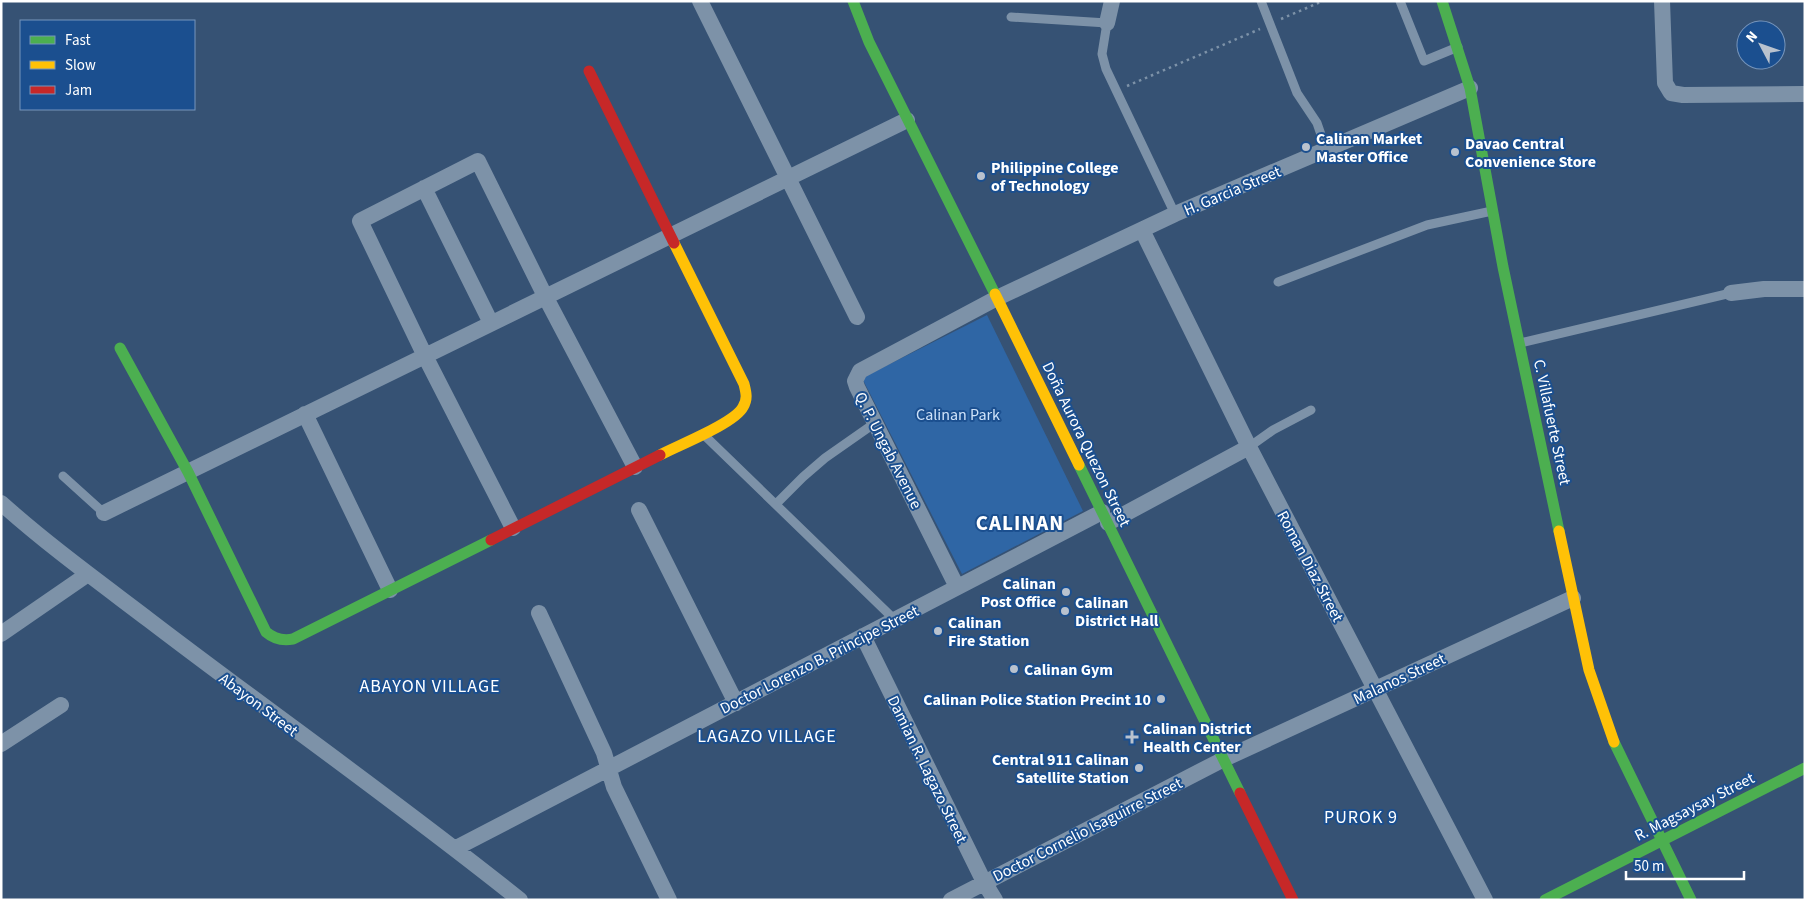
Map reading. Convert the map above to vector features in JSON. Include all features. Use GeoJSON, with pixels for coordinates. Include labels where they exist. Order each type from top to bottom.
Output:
{"type":"FeatureCollection","features":[{"type":"Feature","properties":{"kind":"street"},"geometry":{"type":"LineString","coordinates":[[700,1],[857,317]]}},
{"type":"Feature","properties":{"kind":"street","name":"Doña Aurora Quezon Street"},"geometry":{"type":"LineString","coordinates":[[853,1],[869,42],[907,120],[997,298],[1294,900]]}},
{"type":"Feature","properties":{"kind":"street"},"geometry":{"type":"LineString","coordinates":[[1107,23],[1112,1]]}},
{"type":"Feature","properties":{"kind":"street","name":"C. Villafuerte Street"},"geometry":{"type":"LineString","coordinates":[[1442,1],[1470,88],[1492,211],[1589,670],[1603,716],[1624,765],[1691,900]]}},
{"type":"Feature","properties":{"kind":"street"},"geometry":{"type":"LineString","coordinates":[[1662,1],[1665,83],[1671,92],[1683,95],[1805,94]]}},
{"type":"Feature","properties":{"kind":"street"},"geometry":{"type":"LineString","coordinates":[[120,348],[188,472],[263,626],[271,637],[281,640],[293,639],[734,417],[746,402],[747,394],[744,384],[589,71]]}},
{"type":"Feature","properties":{"kind":"street","name":"H. Garcia Street"},"geometry":{"type":"LineString","coordinates":[[997,298],[1175,214],[1470,88]]}},
{"type":"Feature","properties":{"kind":"street"},"geometry":{"type":"LineString","coordinates":[[104,513],[907,120]]}},
{"type":"Feature","properties":{"kind":"street"},"geometry":{"type":"LineString","coordinates":[[513,528],[425,356],[360,221],[424,188],[478,161],[545,296],[634,467]]}},
{"type":"Feature","properties":{"kind":"street"},"geometry":{"type":"LineString","coordinates":[[424,188],[491,323]]}},
{"type":"Feature","properties":{"kind":"street","name":"Roman Diaz Street"},"geometry":{"type":"LineString","coordinates":[[1142,230],[1249,447],[1485,900]]}},
{"type":"Feature","properties":{"kind":"street"},"geometry":{"type":"LineString","coordinates":[[1731,293],[1764,289],[1805,289]]}},
{"type":"Feature","properties":{"kind":"street","name":"Q. P. Ungab Avenue"},"geometry":{"type":"LineString","coordinates":[[957,587],[855,381],[860,371],[997,298]]}},
{"type":"Feature","properties":{"kind":"street"},"geometry":{"type":"LineString","coordinates":[[305,414],[390,590]]}},
{"type":"Feature","properties":{"kind":"street","name":"Doctor Lorenzo B. Principe Street"},"geometry":{"type":"LineString","coordinates":[[456,848],[957,587],[1249,447]]}},
{"type":"Feature","properties":{"kind":"street","name":"Abayon Street"},"geometry":{"type":"LineString","coordinates":[[1,503],[88,574],[244,694],[456,848],[520,900]]}},
{"type":"Feature","properties":{"kind":"street"},"geometry":{"type":"LineString","coordinates":[[639,510],[736,703]]}},
{"type":"Feature","properties":{"kind":"street"},"geometry":{"type":"LineString","coordinates":[[1,634],[88,574]]}},
{"type":"Feature","properties":{"kind":"street","name":"Malanos Street"},"geometry":{"type":"LineString","coordinates":[[1224,758],[1573,598]]}},
{"type":"Feature","properties":{"kind":"street"},"geometry":{"type":"LineString","coordinates":[[539,613],[604,753],[614,787],[670,900]]}},
{"type":"Feature","properties":{"kind":"street","name":"Damian R. Lagazo Street"},"geometry":{"type":"LineString","coordinates":[[863,636],[984,882],[995,900]]}},
{"type":"Feature","properties":{"kind":"street"},"geometry":{"type":"LineString","coordinates":[[1,744],[61,705]]}},
{"type":"Feature","properties":{"kind":"street","name":"Doctor Cornelio Isaguirre Street"},"geometry":{"type":"LineString","coordinates":[[951,900],[1224,758]]}},
{"type":"Feature","properties":{"kind":"street","name":"R. Magsaysay Street"},"geometry":{"type":"LineString","coordinates":[[1545,900],[1805,768]]}},
{"type":"Feature","properties":{"kind":"lane"},"geometry":{"type":"LineString","coordinates":[[1261,1],[1297,93],[1317,123],[1326,150]]}},
{"type":"Feature","properties":{"kind":"lane"},"geometry":{"type":"LineString","coordinates":[[1400,1],[1424,61],[1458,47]]}},
{"type":"Feature","properties":{"kind":"lane"},"geometry":{"type":"LineString","coordinates":[[1011,17],[1107,23],[1102,54],[1106,69],[1175,214]]}},
{"type":"Feature","properties":{"kind":"lane"},"geometry":{"type":"LineString","coordinates":[[1278,282],[1427,225],[1492,211]]}},
{"type":"Feature","properties":{"kind":"lane"},"geometry":{"type":"LineString","coordinates":[[1519,343],[1731,293]]}},
{"type":"Feature","properties":{"kind":"lane"},"geometry":{"type":"LineString","coordinates":[[1249,447],[1273,430],[1311,410]]}},
{"type":"Feature","properties":{"kind":"lane"},"geometry":{"type":"LineString","coordinates":[[776,504],[825,458],[875,423]]}},
{"type":"Feature","properties":{"kind":"lane"},"geometry":{"type":"LineString","coordinates":[[702,433],[895,620]]}},
{"type":"Feature","properties":{"kind":"lane"},"geometry":{"type":"LineString","coordinates":[[63,476],[104,513]]}},
{"type":"Feature","properties":{"kind":"path"},"geometry":{"type":"LineString","coordinates":[[1115,91],[1324,1]]}},
{"type":"Feature","properties":{"kind":"green space","name":"Calinan Park"},"geometry":{"type":"Polygon","coordinates":[[[987,315],[1083,511],[962,574],[862,378],[987,315]]]}},
{"type":"Feature","properties":{"kind":"traffic: fast"},"geometry":{"type":"LineString","coordinates":[[853,1],[869,42],[995,294]]}},
{"type":"Feature","properties":{"kind":"traffic: fast"},"geometry":{"type":"LineString","coordinates":[[1442,1],[1470,88],[1503,267],[1559,531]]}},
{"type":"Feature","properties":{"kind":"traffic: fast"},"geometry":{"type":"LineString","coordinates":[[120,348],[188,472],[266,632],[275,638],[282,640],[293,639],[491,540]]}},
{"type":"Feature","properties":{"kind":"traffic: fast"},"geometry":{"type":"LineString","coordinates":[[1079,465],[1240,793]]}},
{"type":"Feature","properties":{"kind":"traffic: fast"},"geometry":{"type":"LineString","coordinates":[[1614,742],[1691,900]]}},
{"type":"Feature","properties":{"kind":"traffic: fast"},"geometry":{"type":"LineString","coordinates":[[1545,900],[1805,768]]}},
{"type":"Feature","properties":{"kind":"traffic: slow"},"geometry":{"type":"LineString","coordinates":[[660,455],[729,420],[743,407],[746,398],[744,384],[674,243]]}},
{"type":"Feature","properties":{"kind":"traffic: slow"},"geometry":{"type":"LineString","coordinates":[[995,294],[1079,465]]}},
{"type":"Feature","properties":{"kind":"traffic: slow"},"geometry":{"type":"LineString","coordinates":[[1559,531],[1589,670],[1614,742]]}},
{"type":"Feature","properties":{"kind":"traffic: jam"},"geometry":{"type":"LineString","coordinates":[[589,71],[674,243]]}},
{"type":"Feature","properties":{"kind":"traffic: jam"},"geometry":{"type":"LineString","coordinates":[[491,540],[660,455]]}},
{"type":"Feature","properties":{"kind":"traffic: jam"},"geometry":{"type":"LineString","coordinates":[[1240,793],[1293,900]]}},
{"type":"Feature","properties":{"kind":"place","name":"Calinan Market Master Office"},"geometry":{"type":"Point","coordinates":[1306,147]}},
{"type":"Feature","properties":{"kind":"place","name":"Davao Central Convenience Store"},"geometry":{"type":"Point","coordinates":[1455,152]}},
{"type":"Feature","properties":{"kind":"place","name":"Philippine College of Technology"},"geometry":{"type":"Point","coordinates":[981,176]}},
{"type":"Feature","properties":{"kind":"place","name":"Calinan Post Office"},"geometry":{"type":"Point","coordinates":[1066,592]}},
{"type":"Feature","properties":{"kind":"place","name":"Calinan District Hall"},"geometry":{"type":"Point","coordinates":[1065,611]}},
{"type":"Feature","properties":{"kind":"place","name":"Calinan Fire Station"},"geometry":{"type":"Point","coordinates":[938,631]}},
{"type":"Feature","properties":{"kind":"place","name":"Calinan Gym"},"geometry":{"type":"Point","coordinates":[1014,669]}},
{"type":"Feature","properties":{"kind":"place","name":"Calinan Police Station Precint 10"},"geometry":{"type":"Point","coordinates":[1161,699]}},
{"type":"Feature","properties":{"kind":"place","name":"Calinan District Health Center"},"geometry":{"type":"Point","coordinates":[1132,737]}},
{"type":"Feature","properties":{"kind":"place","name":"Central 911 Calinan Satellite Station"},"geometry":{"type":"Point","coordinates":[1139,768]}},
{"type":"Feature","properties":{"kind":"district","name":"CALINAN"},"geometry":{"type":"Point","coordinates":[1020,523]}},
{"type":"Feature","properties":{"kind":"district","name":"ABAYON VILLAGE"},"geometry":{"type":"Point","coordinates":[430,686]}},
{"type":"Feature","properties":{"kind":"district","name":"LAGAZO VILLAGE"},"geometry":{"type":"Point","coordinates":[767,736]}},
{"type":"Feature","properties":{"kind":"district","name":"PUROK 9"},"geometry":{"type":"Point","coordinates":[1361,817]}}]}
